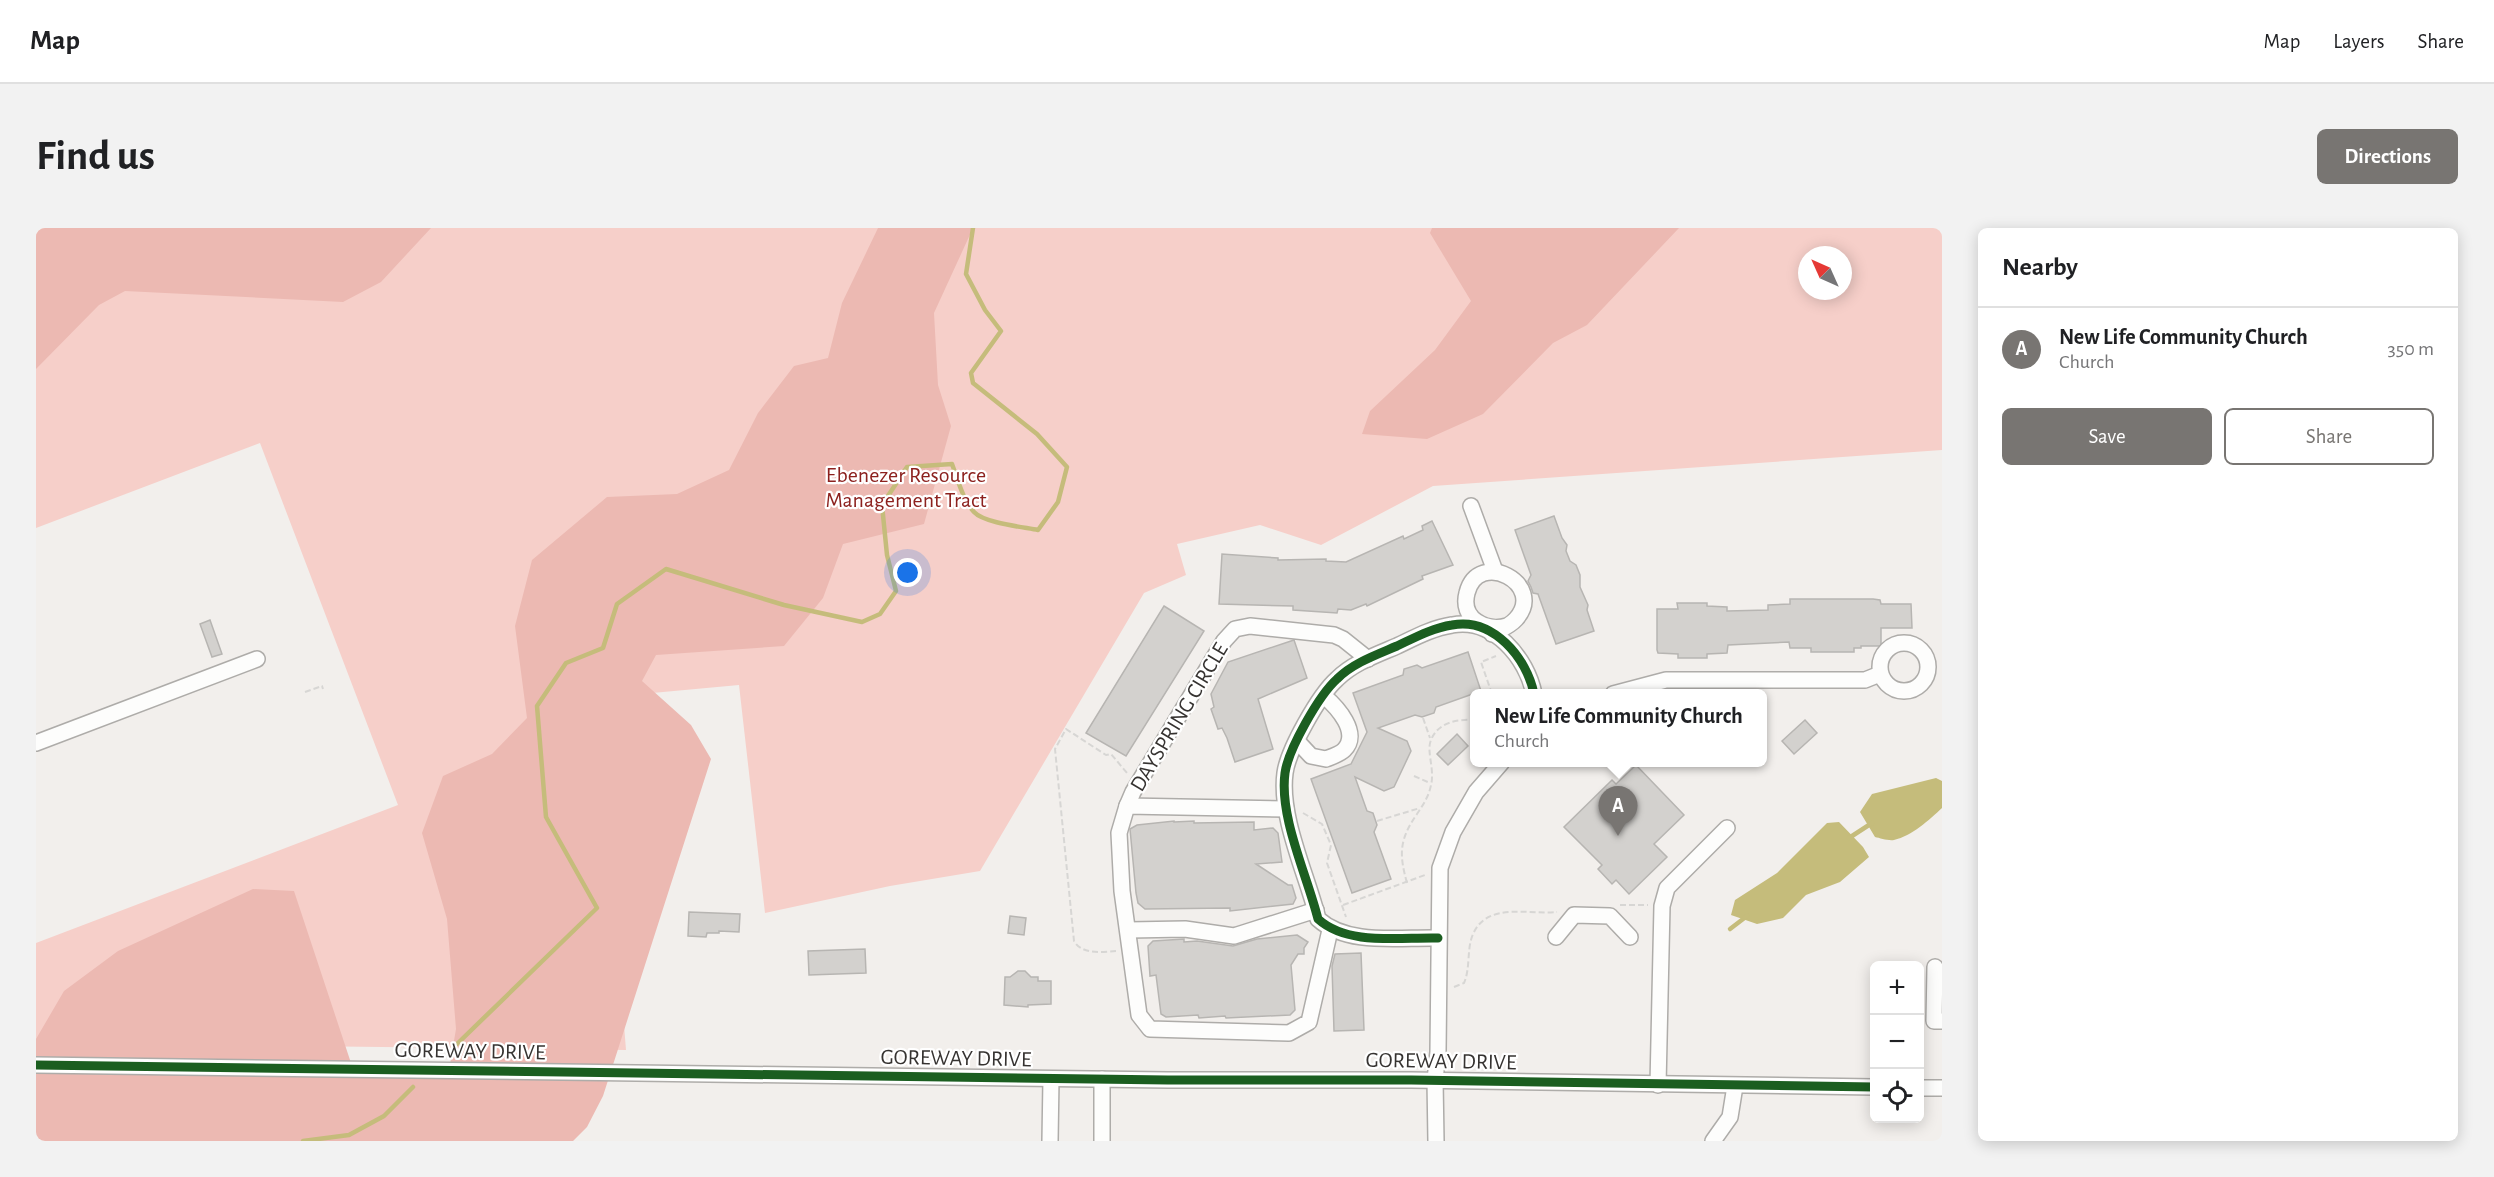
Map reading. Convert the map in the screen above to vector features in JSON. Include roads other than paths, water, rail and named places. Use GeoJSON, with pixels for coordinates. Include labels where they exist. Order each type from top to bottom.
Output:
{"type":"FeatureCollection","features":[{"type":"Feature","properties":{"kind":"street"},"geometry":{"type":"LineString","coordinates":[[1471,506],[1495,571]]}},
{"type":"Feature","properties":{"kind":"street"},"geometry":{"type":"LineString","coordinates":[[1492,634],[1507,626],[1516,619],[1523,599],[1521,588],[1505,573],[1495,571],[1483,574],[1473,581],[1467,591],[1466,603],[1472,620],[1486,628],[1497,629],[1507,626]]}},
{"type":"Feature","properties":{"kind":"street"},"geometry":{"type":"LineString","coordinates":[[1438,938],[1350,935],[1330,930],[1318,919],[1292,810],[1283,800],[1285,771],[1305,723],[1336,679],[1368,659],[1434,629],[1472,620],[1521,658],[1533,689]]}},
{"type":"Feature","properties":{"kind":"street","name":"DAYSPRING CIRCLE"},"geometry":{"type":"LineString","coordinates":[[1330,930],[1309,1023],[1289,1033],[1150,1029],[1140,1015],[1122,891],[1119,833],[1133,792],[1224,641],[1235,629],[1250,626],[1334,635],[1343,639],[1368,659]]}},
{"type":"Feature","properties":{"kind":"street"},"geometry":{"type":"LineString","coordinates":[[36,743],[257,659]]}},
{"type":"Feature","properties":{"kind":"street"},"geometry":{"type":"LineString","coordinates":[[1629,689],[1666,680],[1865,680],[1880,674]]}},
{"type":"Feature","properties":{"kind":"street"},"geometry":{"type":"LineString","coordinates":[[1297,741],[1311,756],[1326,759],[1344,750],[1350,739],[1348,725],[1334,704],[1324,696]]}},
{"type":"Feature","properties":{"kind":"street"},"geometry":{"type":"LineString","coordinates":[[1436,1141],[1438,938],[1442,863],[1453,832],[1476,792],[1498,767]]}},
{"type":"Feature","properties":{"kind":"street"},"geometry":{"type":"LineString","coordinates":[[1127,806],[1292,810]]}},
{"type":"Feature","properties":{"kind":"street"},"geometry":{"type":"LineString","coordinates":[[1658,1085],[1662,906],[1667,888],[1675,877],[1727,828]]}},
{"type":"Feature","properties":{"kind":"street"},"geometry":{"type":"LineString","coordinates":[[1129,930],[1185,929],[1234,936],[1316,910]]}},
{"type":"Feature","properties":{"kind":"street"},"geometry":{"type":"LineString","coordinates":[[1556,937],[1574,915],[1610,916],[1630,937]]}},
{"type":"Feature","properties":{"kind":"street"},"geometry":{"type":"LineString","coordinates":[[1935,967],[1934,1021],[1942,1021]]}},
{"type":"Feature","properties":{"kind":"street","name":"GOREWAY DRIVE"},"geometry":{"type":"LineString","coordinates":[[36,1065],[1102,1080],[1435,1080],[1870,1087]]}},
{"type":"Feature","properties":{"kind":"street"},"geometry":{"type":"LineString","coordinates":[[1050,1141],[1051,1079]]}},
{"type":"Feature","properties":{"kind":"street"},"geometry":{"type":"LineString","coordinates":[[1102,1080],[1102,1141]]}},
{"type":"Feature","properties":{"kind":"street"},"geometry":{"type":"LineString","coordinates":[[1713,1141],[1730,1117],[1735,1086]]}},
{"type":"Feature","properties":{"kind":"street"},"geometry":{"type":"LineString","coordinates":[[1924,1088],[1942,1088]]}},
{"type":"Feature","properties":{"kind":"waterway"},"geometry":{"type":"LineString","coordinates":[[457,1044],[597,908],[546,817],[537,706],[566,663],[603,648],[617,604],[666,569],[784,605],[862,622],[880,614],[896,591],[887,555],[882,505],[907,467],[952,464],[964,496],[974,512],[986,519],[1004,524],[1038,530],[1058,502],[1067,467],[1037,434],[973,383],[971,373],[1001,331],[985,310],[966,274],[973,228]]}},
{"type":"Feature","properties":{"kind":"waterway"},"geometry":{"type":"LineString","coordinates":[[1849,838],[1872,823]]}},
{"type":"Feature","properties":{"kind":"waterway"},"geometry":{"type":"LineString","coordinates":[[1730,929],[1747,916]]}},
{"type":"Feature","properties":{"kind":"waterway"},"geometry":{"type":"LineString","coordinates":[[303,1141],[349,1135],[384,1116],[413,1087]]}},
{"type":"Feature","properties":{"kind":"place","name":"New Life Community Church"},"geometry":{"type":"Point","coordinates":[1618,836]}},
{"type":"Feature","properties":{"kind":"park label","name":"Ebenezer Resource Management Tract"},"geometry":{"type":"Point","coordinates":[906,488]}}]}
